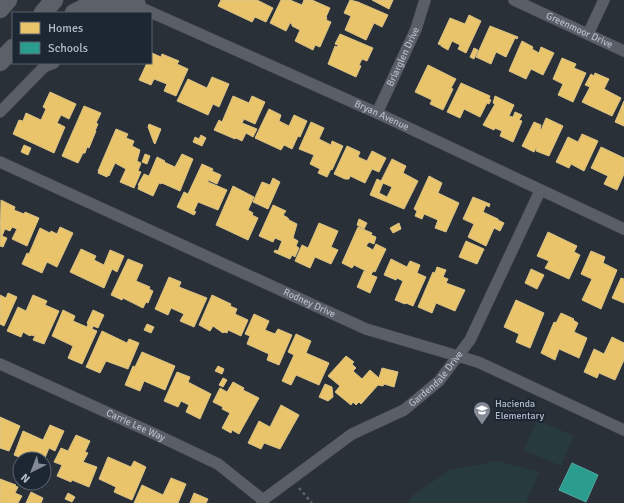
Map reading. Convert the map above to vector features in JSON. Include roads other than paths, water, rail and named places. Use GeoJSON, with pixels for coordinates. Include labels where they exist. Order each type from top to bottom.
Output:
{"type":"FeatureCollection","features":[{"type":"Feature","properties":{"kind":"main road"},"geometry":{"type":"LineString","coordinates":[[0,9],[8,0]]}},
{"type":"Feature","properties":{"kind":"main road"},"geometry":{"type":"LineString","coordinates":[[44,12],[54,0]]}},
{"type":"Feature","properties":{"kind":"main road"},"geometry":{"type":"LineString","coordinates":[[76,12],[90,5],[135,6]]}},
{"type":"Feature","properties":{"kind":"main road"},"geometry":{"type":"LineString","coordinates":[[0,62],[12,49]]}},
{"type":"Feature","properties":{"kind":"main road"},"geometry":{"type":"LineString","coordinates":[[0,69],[12,61]]}},
{"type":"Feature","properties":{"kind":"street","name":"Briarglen Drive"},"geometry":{"type":"LineString","coordinates":[[378,113],[416,30],[425,0]]}},
{"type":"Feature","properties":{"kind":"street","name":"Greenmoor Drive"},"geometry":{"type":"LineString","coordinates":[[514,0],[624,50]]}},
{"type":"Feature","properties":{"kind":"street"},"geometry":{"type":"LineString","coordinates":[[588,34],[604,0]]}},
{"type":"Feature","properties":{"kind":"street","name":"Bryan Avenue"},"geometry":{"type":"LineString","coordinates":[[135,6],[149,12]]}},
{"type":"Feature","properties":{"kind":"street","name":"Bryan Avenue"},"geometry":{"type":"LineString","coordinates":[[152,13],[378,113],[624,230]]}},
{"type":"Feature","properties":{"kind":"street"},"geometry":{"type":"LineString","coordinates":[[0,112],[44,67],[52,64]]}},
{"type":"Feature","properties":{"kind":"street","name":"Rodney Drive"},"geometry":{"type":"LineString","coordinates":[[0,162],[366,329],[478,362],[624,430]]}},
{"type":"Feature","properties":{"kind":"street","name":"Gardendale Drive"},"geometry":{"type":"LineString","coordinates":[[262,502],[352,434],[404,410],[439,381],[470,340],[540,191]]}},
{"type":"Feature","properties":{"kind":"street","name":"Carrie Lee Way"},"geometry":{"type":"LineString","coordinates":[[0,364],[218,464],[262,502]]}},
{"type":"Feature","properties":{"kind":"place","name":"Hacienda Elementary"},"geometry":{"type":"Point","coordinates":[482,425]}}]}
